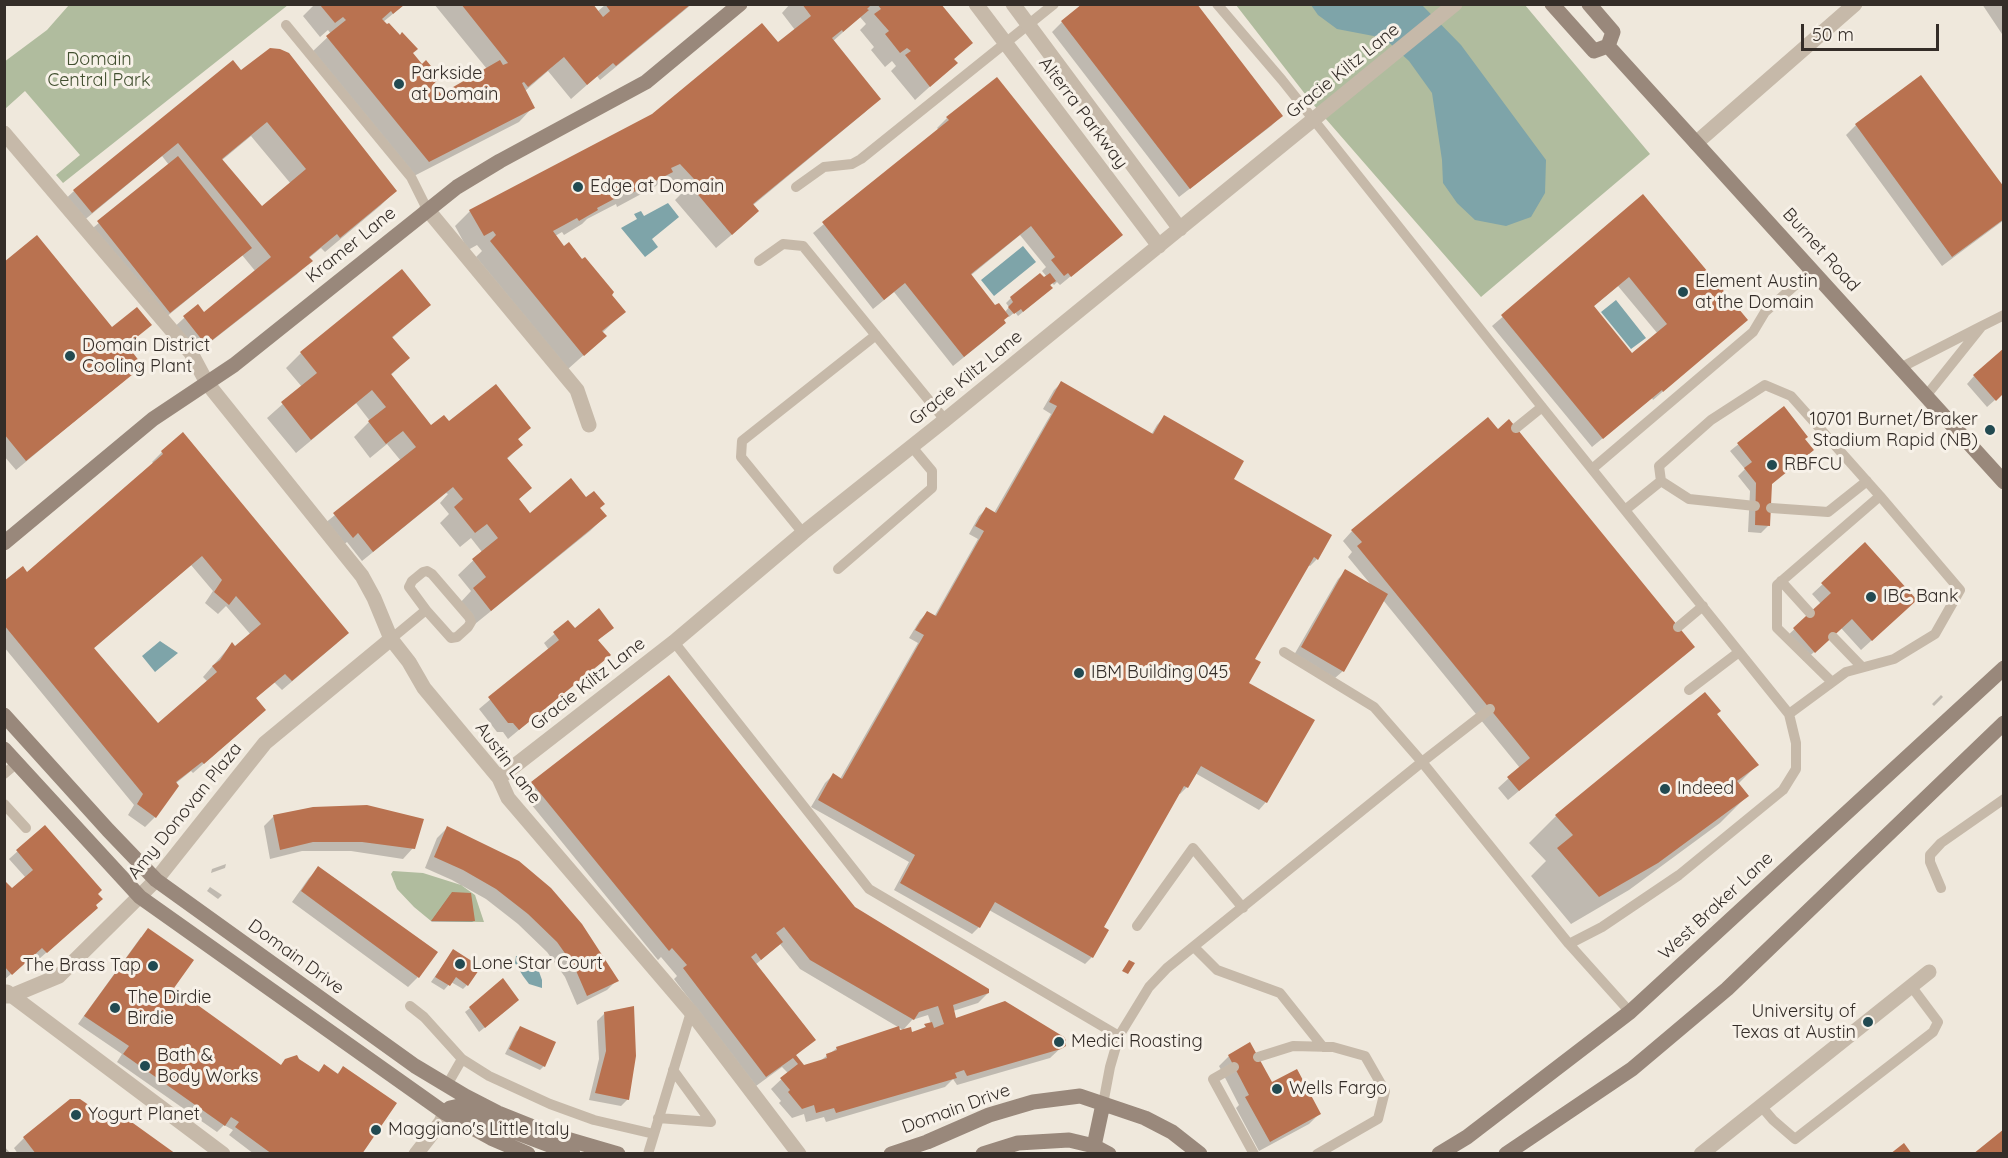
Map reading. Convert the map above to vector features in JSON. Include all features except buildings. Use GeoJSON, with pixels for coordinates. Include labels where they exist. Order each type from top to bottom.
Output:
{"type":"FeatureCollection","features":[{"type":"Feature","properties":{"kind":"street","name":"Kramer Lane"},"geometry":{"type":"LineString","coordinates":[[4,543],[153,419],[207,383],[293,318],[457,187],[500,160],[646,82],[740,4]]}},
{"type":"Feature","properties":{"kind":"street","name":"Alterra Parkway"},"geometry":{"type":"LineString","coordinates":[[976,4],[1159,246]]}},
{"type":"Feature","properties":{"kind":"street","name":"Alterra Parkway"},"geometry":{"type":"LineString","coordinates":[[1013,4],[1180,229]]}},
{"type":"Feature","properties":{"kind":"street"},"geometry":{"type":"LineString","coordinates":[[1552,4],[1594,51],[1608,46],[1613,32],[1589,4]]}},
{"type":"Feature","properties":{"kind":"street"},"geometry":{"type":"LineString","coordinates":[[1696,143],[1855,4]]}},
{"type":"Feature","properties":{"kind":"street","name":"Gracie Kiltz Lane"},"geometry":{"type":"LineString","coordinates":[[499,778],[674,642],[803,533],[1451,8]]}},
{"type":"Feature","properties":{"kind":"street","name":"Burnet Road"},"geometry":{"type":"LineString","coordinates":[[1608,46],[2004,482]]}},
{"type":"Feature","properties":{"kind":"street","name":"Austin Lane"},"geometry":{"type":"LineString","coordinates":[[4,133],[191,353],[207,383],[362,576],[391,639],[409,662],[424,688],[499,778],[508,798],[691,1012],[799,1154]]}},
{"type":"Feature","properties":{"kind":"street"},"geometry":{"type":"LineString","coordinates":[[427,209],[577,390],[589,425]]}},
{"type":"Feature","properties":{"kind":"street","name":"Amy Donovan Plaza"},"geometry":{"type":"LineString","coordinates":[[7,994],[59,976],[156,880],[265,743],[391,639]]}},
{"type":"Feature","properties":{"kind":"street","name":"West Braker Lane"},"geometry":{"type":"LineString","coordinates":[[1439,1154],[1467,1137],[1630,1012],[2004,668]]}},
{"type":"Feature","properties":{"kind":"street","name":"Domain Drive"},"geometry":{"type":"LineString","coordinates":[[4,715],[156,880],[415,1066],[498,1113],[553,1135],[618,1154]]}},
{"type":"Feature","properties":{"kind":"street"},"geometry":{"type":"LineString","coordinates":[[1506,1154],[1632,1069],[1727,988],[2004,723]]}},
{"type":"Feature","properties":{"kind":"street"},"geometry":{"type":"LineString","coordinates":[[4,749],[140,897],[445,1113],[491,1138],[528,1154]]}},
{"type":"Feature","properties":{"kind":"street"},"geometry":{"type":"LineString","coordinates":[[1701,1154],[1929,972]]}},
{"type":"Feature","properties":{"kind":"street"},"geometry":{"type":"LineString","coordinates":[[7,994],[223,1154]]}},
{"type":"Feature","properties":{"kind":"street","name":"Domain Drive"},"geometry":{"type":"LineString","coordinates":[[891,1154],[927,1142],[989,1115],[1033,1102],[1080,1096],[1145,1118],[1172,1132],[1200,1154]]}},
{"type":"Feature","properties":{"kind":"street"},"geometry":{"type":"LineString","coordinates":[[1094,1146],[1102,1104]]}},
{"type":"Feature","properties":{"kind":"street"},"geometry":{"type":"LineString","coordinates":[[416,1154],[441,1122],[445,1113],[450,1108],[459,1106],[507,1129],[573,1154]]}},
{"type":"Feature","properties":{"kind":"street"},"geometry":{"type":"LineString","coordinates":[[983,1154],[1017,1143],[1070,1140],[1094,1146],[1109,1154]]}},
{"type":"Feature","properties":{"kind":"lane"},"geometry":{"type":"LineString","coordinates":[[796,187],[824,167],[852,164],[861,159],[1054,4]]}},
{"type":"Feature","properties":{"kind":"lane"},"geometry":{"type":"LineString","coordinates":[[1217,4],[1314,120],[1789,714],[1796,743],[1796,769],[1784,790],[1679,875],[1602,927],[1569,944]]}},
{"type":"Feature","properties":{"kind":"lane"},"geometry":{"type":"LineString","coordinates":[[286,25],[411,177],[427,209]]}},
{"type":"Feature","properties":{"kind":"lane"},"geometry":{"type":"LineString","coordinates":[[759,261],[783,244],[803,246],[945,420]]}},
{"type":"Feature","properties":{"kind":"lane"},"geometry":{"type":"LineString","coordinates":[[1592,469],[1753,332],[1765,312],[1812,270]]}},
{"type":"Feature","properties":{"kind":"lane"},"geometry":{"type":"LineString","coordinates":[[1900,368],[2004,315]]}},
{"type":"Feature","properties":{"kind":"lane"},"geometry":{"type":"LineString","coordinates":[[1926,396],[1982,326]]}},
{"type":"Feature","properties":{"kind":"lane"},"geometry":{"type":"LineString","coordinates":[[803,533],[741,457],[742,441],[876,335]]}},
{"type":"Feature","properties":{"kind":"lane"},"geometry":{"type":"LineString","coordinates":[[1755,506],[1689,499],[1661,481],[1659,466],[1711,420],[1765,385],[1791,396],[1960,590],[1935,634],[1894,658],[1846,672],[1789,714]]}},
{"type":"Feature","properties":{"kind":"lane"},"geometry":{"type":"LineString","coordinates":[[1516,428],[1542,407]]}},
{"type":"Feature","properties":{"kind":"lane"},"geometry":{"type":"LineString","coordinates":[[838,569],[932,488],[932,471],[912,447]]}},
{"type":"Feature","properties":{"kind":"lane"},"geometry":{"type":"LineString","coordinates":[[1625,510],[1661,481]]}},
{"type":"Feature","properties":{"kind":"lane"},"geometry":{"type":"LineString","coordinates":[[1771,508],[1828,512],[1867,481]]}},
{"type":"Feature","properties":{"kind":"lane"},"geometry":{"type":"LineString","coordinates":[[1832,682],[1777,628],[1777,585],[1880,496]]}},
{"type":"Feature","properties":{"kind":"lane"},"geometry":{"type":"LineString","coordinates":[[427,571],[440,582],[471,622],[457,638],[451,638],[426,610],[409,587],[412,581],[427,571]]}},
{"type":"Feature","properties":{"kind":"lane"},"geometry":{"type":"LineString","coordinates":[[1781,581],[1810,613]]}},
{"type":"Feature","properties":{"kind":"lane"},"geometry":{"type":"LineString","coordinates":[[1678,627],[1703,606]]}},
{"type":"Feature","properties":{"kind":"lane"},"geometry":{"type":"LineString","coordinates":[[391,639],[426,610]]}},
{"type":"Feature","properties":{"kind":"lane"},"geometry":{"type":"LineString","coordinates":[[1833,637],[1862,667]]}},
{"type":"Feature","properties":{"kind":"lane"},"geometry":{"type":"LineString","coordinates":[[674,642],[869,889],[1119,1036]]}},
{"type":"Feature","properties":{"kind":"lane"},"geometry":{"type":"LineString","coordinates":[[1284,652],[1374,707],[1422,762],[1569,944],[1630,1012]]}},
{"type":"Feature","properties":{"kind":"lane"},"geometry":{"type":"LineString","coordinates":[[1689,690],[1739,652]]}},
{"type":"Feature","properties":{"kind":"lane"},"geometry":{"type":"LineString","coordinates":[[1102,1104],[1119,1036],[1149,987],[1167,968],[1490,709]]}},
{"type":"Feature","properties":{"kind":"lane"},"geometry":{"type":"LineString","coordinates":[[4,774],[17,763]]}},
{"type":"Feature","properties":{"kind":"lane"},"geometry":{"type":"LineString","coordinates":[[1941,888],[1930,862],[1930,855],[1941,843],[2004,799]]}},
{"type":"Feature","properties":{"kind":"lane"},"geometry":{"type":"LineString","coordinates":[[4,804],[26,828]]}},
{"type":"Feature","properties":{"kind":"lane"},"geometry":{"type":"LineString","coordinates":[[1137,926],[1192,848],[1243,908]]}},
{"type":"Feature","properties":{"kind":"lane"},"geometry":{"type":"LineString","coordinates":[[1194,947],[1217,970],[1281,993],[1323,1047]]}},
{"type":"Feature","properties":{"kind":"lane"},"geometry":{"type":"LineString","coordinates":[[1761,1106],[1795,1139],[1933,1032],[1938,1022],[1911,986]]}},
{"type":"Feature","properties":{"kind":"lane"},"geometry":{"type":"LineString","coordinates":[[410,1006],[424,1017],[462,1059],[489,1076],[550,1104],[594,1120],[654,1134]]}},
{"type":"Feature","properties":{"kind":"lane"},"geometry":{"type":"LineString","coordinates":[[648,1154],[691,1012]]}},
{"type":"Feature","properties":{"kind":"lane"},"geometry":{"type":"LineString","coordinates":[[1258,1056],[1293,1046],[1333,1047],[1365,1056],[1385,1091],[1378,1119],[1317,1154]]}},
{"type":"Feature","properties":{"kind":"lane"},"geometry":{"type":"LineString","coordinates":[[447,1085],[462,1059]]}},
{"type":"Feature","properties":{"kind":"lane"},"geometry":{"type":"LineString","coordinates":[[1234,1067],[1213,1079],[1254,1154]]}},
{"type":"Feature","properties":{"kind":"lane"},"geometry":{"type":"LineString","coordinates":[[658,1118],[711,1122],[673,1070]]}},
{"type":"Feature","properties":{"kind":"green space","name":"Domain Central Park"},"geometry":{"type":"Polygon","coordinates":[[[69,5],[288,5],[63,183],[56,175],[80,155],[25,91],[5,109],[4,62],[47,30],[69,5]]]}},
{"type":"Feature","properties":{"kind":"green space"},"geometry":{"type":"Polygon","coordinates":[[[1236,5],[1525,5],[1650,154],[1481,297],[1312,103],[1236,5]]]}},
{"type":"Feature","properties":{"kind":"green space"},"geometry":{"type":"Polygon","coordinates":[[[393,871],[423,873],[461,885],[475,895],[484,922],[431,921],[397,889],[391,874],[393,871]]]}},
{"type":"Feature","properties":{"kind":"water"},"geometry":{"type":"Polygon","coordinates":[[[1311,5],[1422,5],[1461,45],[1546,160],[1545,193],[1531,217],[1506,226],[1475,220],[1457,203],[1443,183],[1432,93],[1409,61],[1384,38],[1337,29],[1318,15],[1311,5]]]}},
{"type":"Feature","properties":{"kind":"water"},"geometry":{"type":"Polygon","coordinates":[[[668,203],[679,217],[652,239],[658,247],[645,257],[621,228],[637,219],[634,214],[641,211],[644,216],[668,203]]]}},
{"type":"Feature","properties":{"kind":"water"},"geometry":{"type":"Polygon","coordinates":[[[1023,246],[1036,262],[994,296],[981,280],[1023,246]]]}},
{"type":"Feature","properties":{"kind":"water"},"geometry":{"type":"Polygon","coordinates":[[[1616,300],[1646,338],[1631,349],[1601,312],[1616,300]]]}},
{"type":"Feature","properties":{"kind":"water"},"geometry":{"type":"Polygon","coordinates":[[[160,641],[178,653],[155,672],[142,656],[160,641]]]}},
{"type":"Feature","properties":{"kind":"water"},"geometry":{"type":"Polygon","coordinates":[[[516,956],[523,956],[537,966],[542,988],[529,984],[515,963],[516,956]]]}},
{"type":"Feature","properties":{"kind":"place","name":"Parkside at Domain"},"geometry":{"type":"Point","coordinates":[399,84]}},
{"type":"Feature","properties":{"kind":"place","name":"Edge at Domain"},"geometry":{"type":"Point","coordinates":[578,187]}},
{"type":"Feature","properties":{"kind":"place","name":"Element Austin at the Domain"},"geometry":{"type":"Point","coordinates":[1683,292]}},
{"type":"Feature","properties":{"kind":"place","name":"Domain District Cooling Plant"},"geometry":{"type":"Point","coordinates":[70,356]}},
{"type":"Feature","properties":{"kind":"place","name":"10701 Burnet/Braker Stadium Rapid (NB)"},"geometry":{"type":"Point","coordinates":[1990,430]}},
{"type":"Feature","properties":{"kind":"place","name":"RBFCU"},"geometry":{"type":"Point","coordinates":[1772,465]}},
{"type":"Feature","properties":{"kind":"place","name":"IBC Bank"},"geometry":{"type":"Point","coordinates":[1871,597]}},
{"type":"Feature","properties":{"kind":"place","name":"IBM Building 045"},"geometry":{"type":"Point","coordinates":[1079,673]}},
{"type":"Feature","properties":{"kind":"place","name":"Indeed"},"geometry":{"type":"Point","coordinates":[1665,789]}},
{"type":"Feature","properties":{"kind":"place","name":"Lone Star Court"},"geometry":{"type":"Point","coordinates":[460,964]}},
{"type":"Feature","properties":{"kind":"place","name":"The Brass Tap"},"geometry":{"type":"Point","coordinates":[153,966]}},
{"type":"Feature","properties":{"kind":"place","name":"The Dirdie Birdie"},"geometry":{"type":"Point","coordinates":[115,1008]}},
{"type":"Feature","properties":{"kind":"place","name":"University of Texas at Austin"},"geometry":{"type":"Point","coordinates":[1868,1022]}},
{"type":"Feature","properties":{"kind":"place","name":"Medici Roasting"},"geometry":{"type":"Point","coordinates":[1059,1042]}},
{"type":"Feature","properties":{"kind":"place","name":"Bath & Body Works"},"geometry":{"type":"Point","coordinates":[145,1066]}},
{"type":"Feature","properties":{"kind":"place","name":"Wells Fargo"},"geometry":{"type":"Point","coordinates":[1277,1089]}},
{"type":"Feature","properties":{"kind":"place","name":"Yogurt Planet"},"geometry":{"type":"Point","coordinates":[76,1115]}},
{"type":"Feature","properties":{"kind":"place","name":"Maggiano's Little Italy"},"geometry":{"type":"Point","coordinates":[376,1130]}}]}
